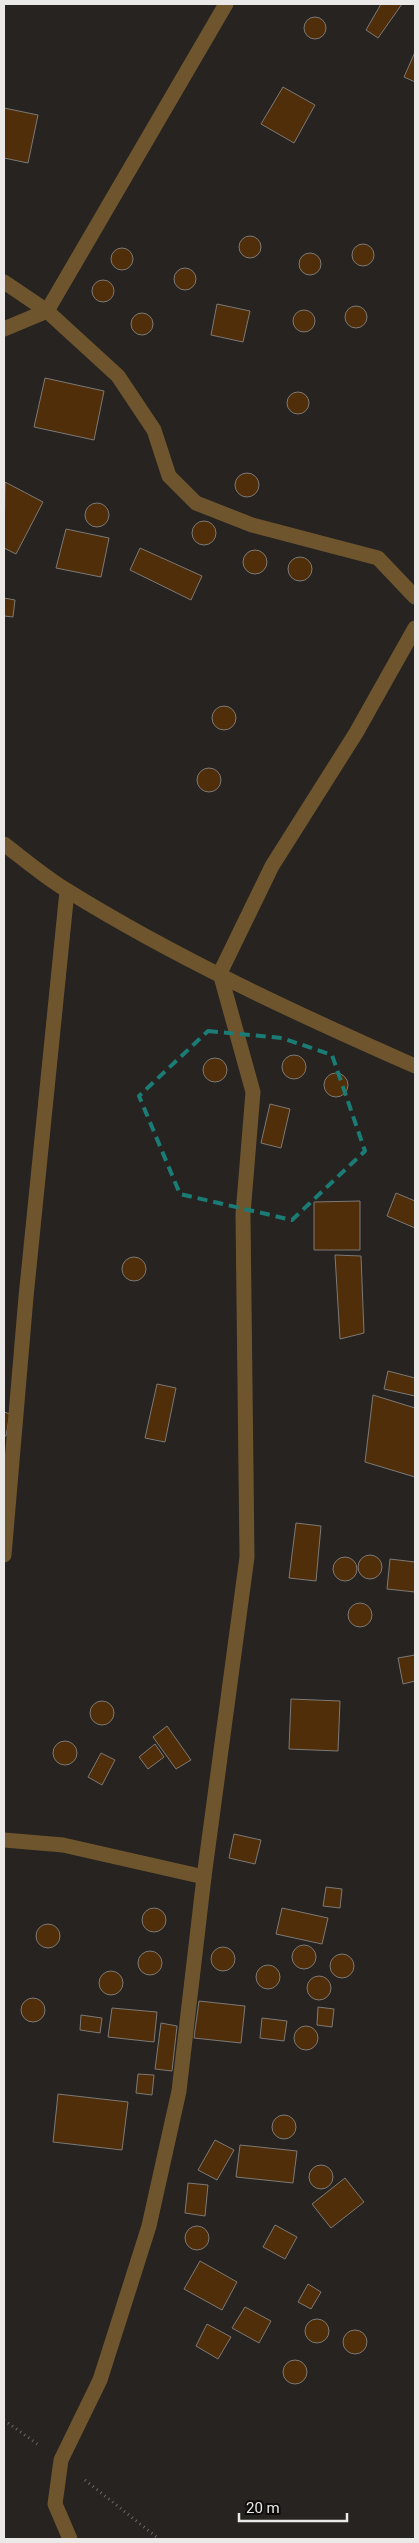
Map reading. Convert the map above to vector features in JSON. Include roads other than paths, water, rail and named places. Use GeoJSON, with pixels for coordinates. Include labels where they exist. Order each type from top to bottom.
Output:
{"type":"FeatureCollection","features":[{"type":"Feature","properties":{"kind":"street"},"geometry":{"type":"LineString","coordinates":[[4,329],[47,310],[226,4]]}},
{"type":"Feature","properties":{"kind":"street"},"geometry":{"type":"LineString","coordinates":[[4,282],[47,310],[118,376],[154,430],[169,476],[196,503],[252,525],[378,558],[415,597]]}},
{"type":"Feature","properties":{"kind":"street"},"geometry":{"type":"LineString","coordinates":[[70,2539],[55,2504],[60,2460],[100,2380],[149,2226],[179,2091],[204,1877],[247,1557],[243,1214],[253,1092],[220,974],[272,866],[356,733],[415,628]]}},
{"type":"Feature","properties":{"kind":"street"},"geometry":{"type":"LineString","coordinates":[[4,844],[67,891],[220,974],[339,1033],[415,1066]]}},
{"type":"Feature","properties":{"kind":"street"},"geometry":{"type":"LineString","coordinates":[[4,1555],[26,1297],[67,891]]}},
{"type":"Feature","properties":{"kind":"street"},"geometry":{"type":"LineString","coordinates":[[4,1840],[62,1845],[204,1877]]}}]}
